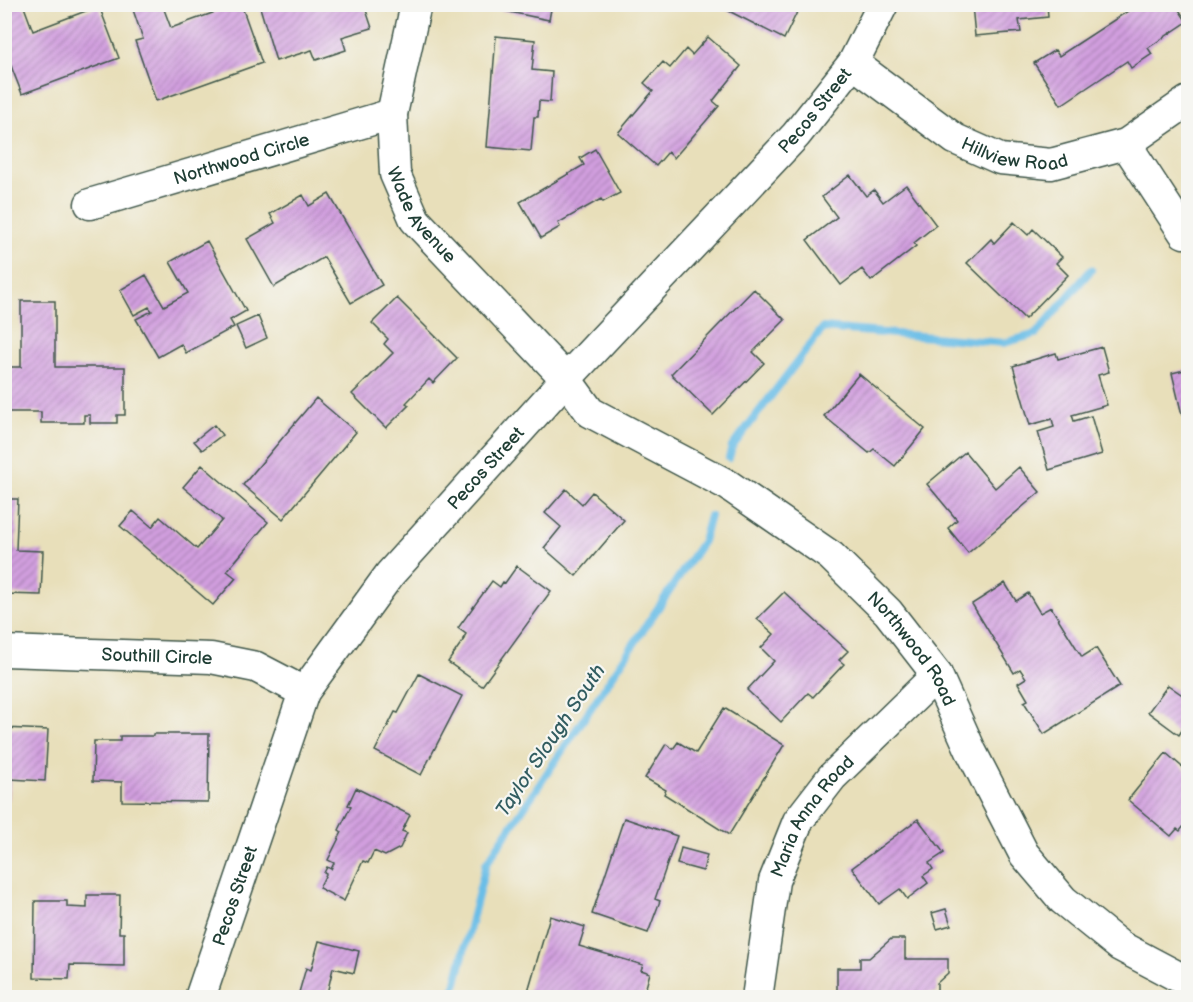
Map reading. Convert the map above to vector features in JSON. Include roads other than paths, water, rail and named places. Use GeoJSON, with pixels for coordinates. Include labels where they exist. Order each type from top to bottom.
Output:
{"type":"FeatureCollection","features":[{"type":"Feature","properties":{"kind":"street","name":"Wade Avenue"},"geometry":{"type":"LineString","coordinates":[[416,4],[392,114],[396,174],[415,220],[566,379]]}},
{"type":"Feature","properties":{"kind":"street","name":"Pecos Street"},"geometry":{"type":"LineString","coordinates":[[200,998],[304,692],[390,574],[566,379],[796,135],[853,63],[883,4]]}},
{"type":"Feature","properties":{"kind":"street","name":"Hillview Road"},"geometry":{"type":"LineString","coordinates":[[853,63],[955,139],[1000,159],[1052,164],[1126,144],[1188,101]]}},
{"type":"Feature","properties":{"kind":"street","name":"Northwood Circle"},"geometry":{"type":"LineString","coordinates":[[90,204],[392,114]]}},
{"type":"Feature","properties":{"kind":"street"},"geometry":{"type":"LineString","coordinates":[[1126,144],[1184,233]]}},
{"type":"Feature","properties":{"kind":"street","name":"Northwood Road"},"geometry":{"type":"LineString","coordinates":[[566,379],[590,412],[728,485],[831,556],[888,612],[937,675],[971,751],[1024,854],[1064,900],[1120,946],[1188,982]]}},
{"type":"Feature","properties":{"kind":"street","name":"Southill Circle"},"geometry":{"type":"LineString","coordinates":[[4,651],[211,658],[256,667],[304,692]]}},
{"type":"Feature","properties":{"kind":"street","name":"Maria Anna Road"},"geometry":{"type":"LineString","coordinates":[[757,998],[774,881],[798,821],[832,777],[937,675]]}},
{"type":"Feature","properties":{"kind":"waterway","name":"Taylor Slough South"},"geometry":{"type":"LineString","coordinates":[[729,458],[732,447],[823,328],[1004,343],[1036,334],[1091,270]]}},
{"type":"Feature","properties":{"kind":"waterway","name":"Taylor Slough South"},"geometry":{"type":"LineString","coordinates":[[452,998],[486,864],[703,541],[710,516]]}}]}
